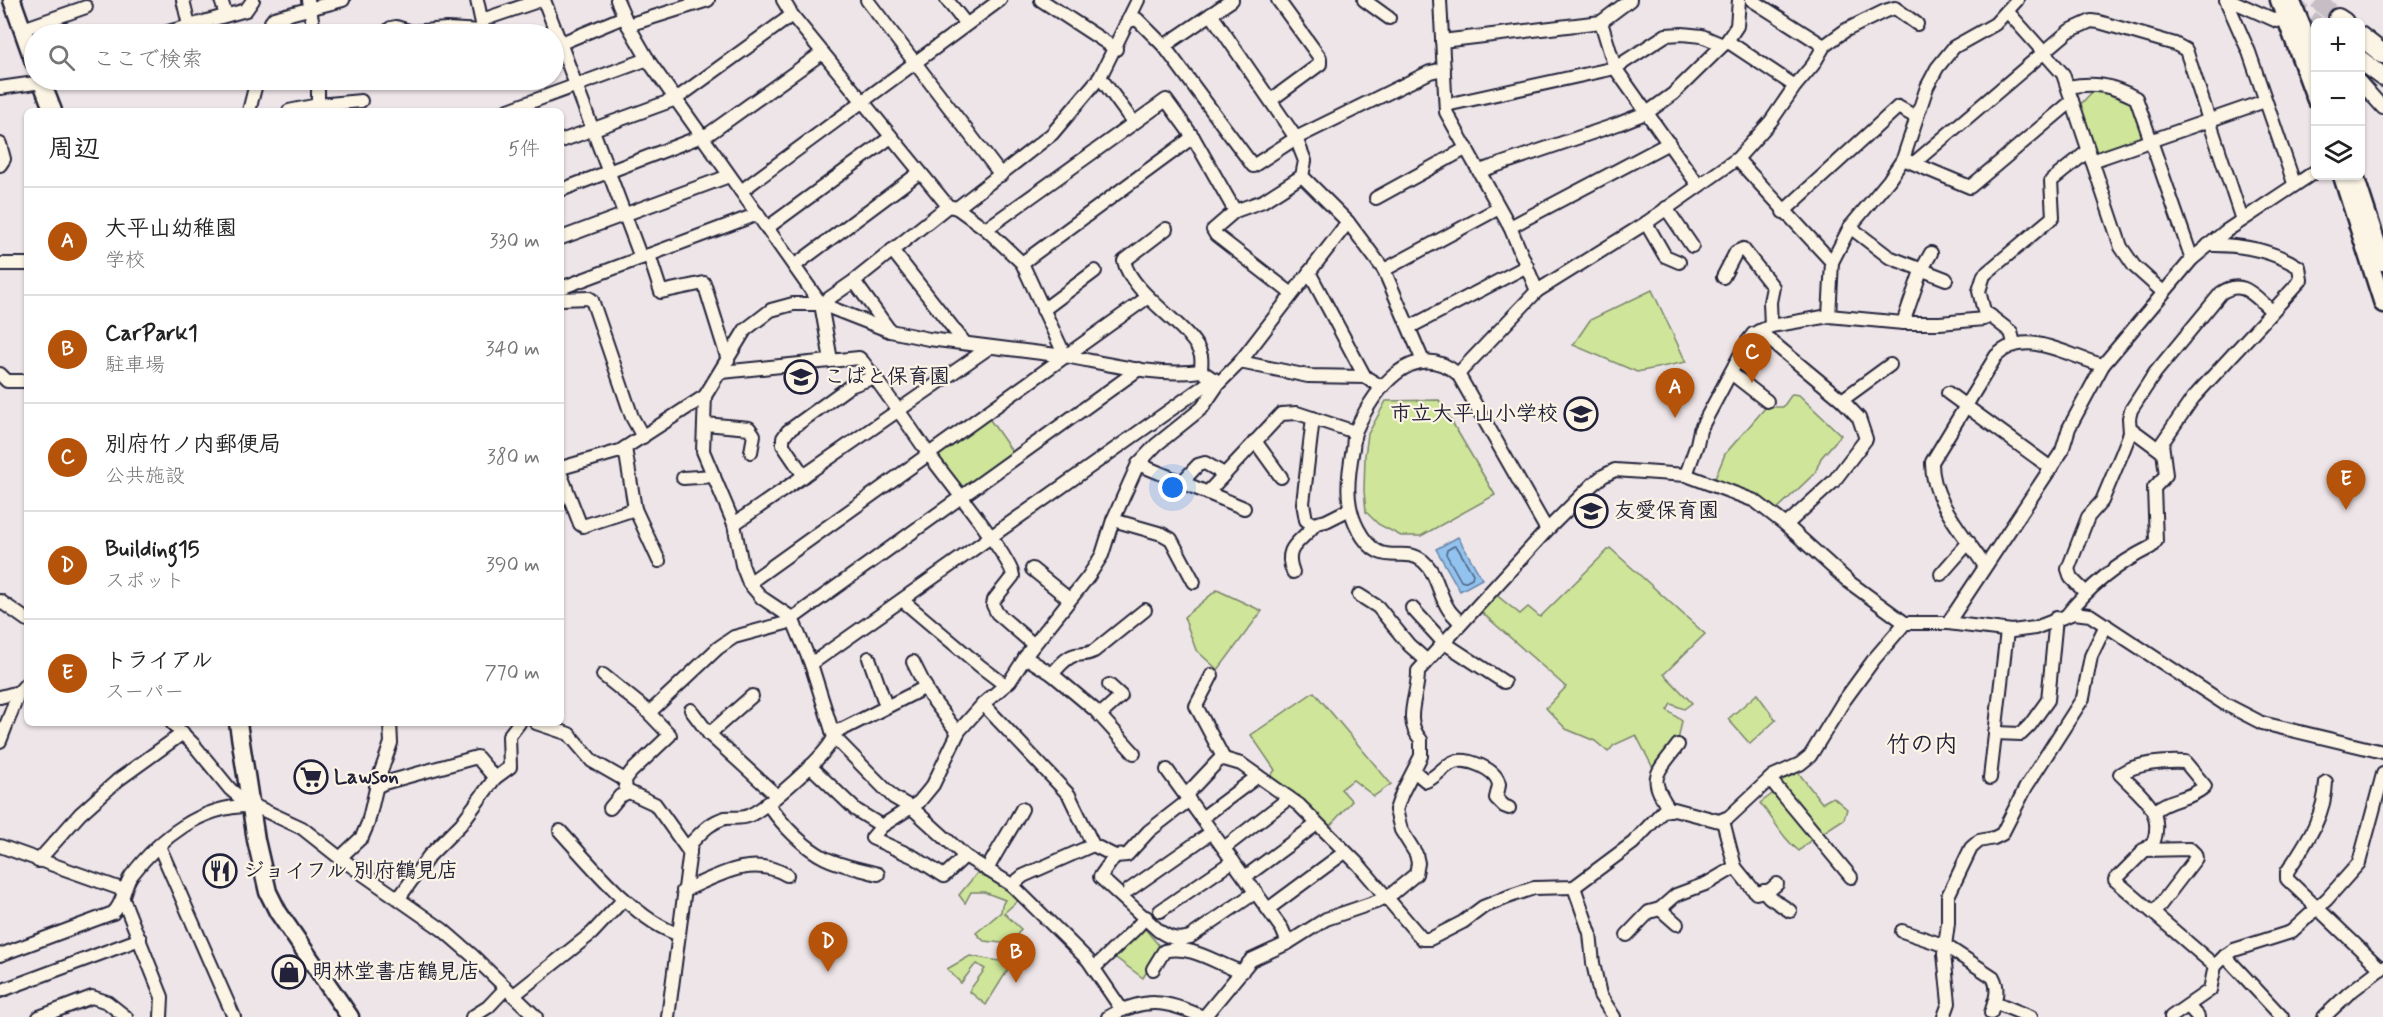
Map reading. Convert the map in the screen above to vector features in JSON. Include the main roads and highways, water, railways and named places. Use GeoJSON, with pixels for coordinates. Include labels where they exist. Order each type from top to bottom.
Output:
{"type":"FeatureCollection","features":[{"type":"Feature","properties":{"kind":"highway"},"geometry":{"type":"LineString","coordinates":[[2365,39],[2383,54]]}},
{"type":"Feature","properties":{"kind":"highway"},"geometry":{"type":"LineString","coordinates":[[2365,63],[2383,77]]}},
{"type":"Feature","properties":{"kind":"main road"},"geometry":{"type":"LineString","coordinates":[[12,0],[24,32]]}},
{"type":"Feature","properties":{"kind":"main road"},"geometry":{"type":"LineString","coordinates":[[2279,0],[2311,86]]}},
{"type":"Feature","properties":{"kind":"main road"},"geometry":{"type":"LineString","coordinates":[[2291,0],[2311,48]]}},
{"type":"Feature","properties":{"kind":"main road"},"geometry":{"type":"LineString","coordinates":[[45,90],[51,108]]}},
{"type":"Feature","properties":{"kind":"main road"},"geometry":{"type":"LineString","coordinates":[[2343,180],[2383,304]]}},
{"type":"Feature","properties":{"kind":"main road"},"geometry":{"type":"LineString","coordinates":[[2356,180],[2383,261]]}},
{"type":"Feature","properties":{"kind":"main road"},"geometry":{"type":"LineString","coordinates":[[238,726],[263,872],[273,904],[350,1017]]}},
{"type":"Feature","properties":{"kind":"water"},"geometry":{"type":"Polygon","coordinates":[[[1458,537],[1482,579],[1460,591],[1436,549],[1458,537]]]}},
{"type":"Feature","properties":{"kind":"tunnel"},"geometry":{"type":"LineString","coordinates":[[2317,0],[2338,18]]}},
{"type":"Feature","properties":{"kind":"tunnel"},"geometry":{"type":"LineString","coordinates":[[2289,2],[2311,20]]}},
{"type":"Feature","properties":{"kind":"place","name":"こばと保育園"},"geometry":{"type":"Point","coordinates":[801,377]}},
{"type":"Feature","properties":{"kind":"place","name":"別府竹ノ内郵便局"},"geometry":{"type":"Point","coordinates":[1752,383]}},
{"type":"Feature","properties":{"kind":"place","name":"市立大平山小学校"},"geometry":{"type":"Point","coordinates":[1581,414]}},
{"type":"Feature","properties":{"kind":"place","name":"大平山幼稚園"},"geometry":{"type":"Point","coordinates":[1675,418]}},
{"type":"Feature","properties":{"kind":"place","name":"トライアル"},"geometry":{"type":"Point","coordinates":[2346,510]}},
{"type":"Feature","properties":{"kind":"place","name":"友愛保育園"},"geometry":{"type":"Point","coordinates":[1591,511]}},
{"type":"Feature","properties":{"kind":"place","name":"Lawson"},"geometry":{"type":"Point","coordinates":[311,777]}},
{"type":"Feature","properties":{"kind":"place","name":"ジョイフル 別府鶴見店"},"geometry":{"type":"Point","coordinates":[220,871]}},
{"type":"Feature","properties":{"kind":"place","name":"明林堂書店鶴見店"},"geometry":{"type":"Point","coordinates":[289,972]}},
{"type":"Feature","properties":{"kind":"place","name":"Building15"},"geometry":{"type":"Point","coordinates":[828,972]}},
{"type":"Feature","properties":{"kind":"place","name":"CarPark1"},"geometry":{"type":"Point","coordinates":[1016,983]}},
{"type":"Feature","properties":{"kind":"district","name":"竹の内"},"geometry":{"type":"Point","coordinates":[1922,745]}}]}
